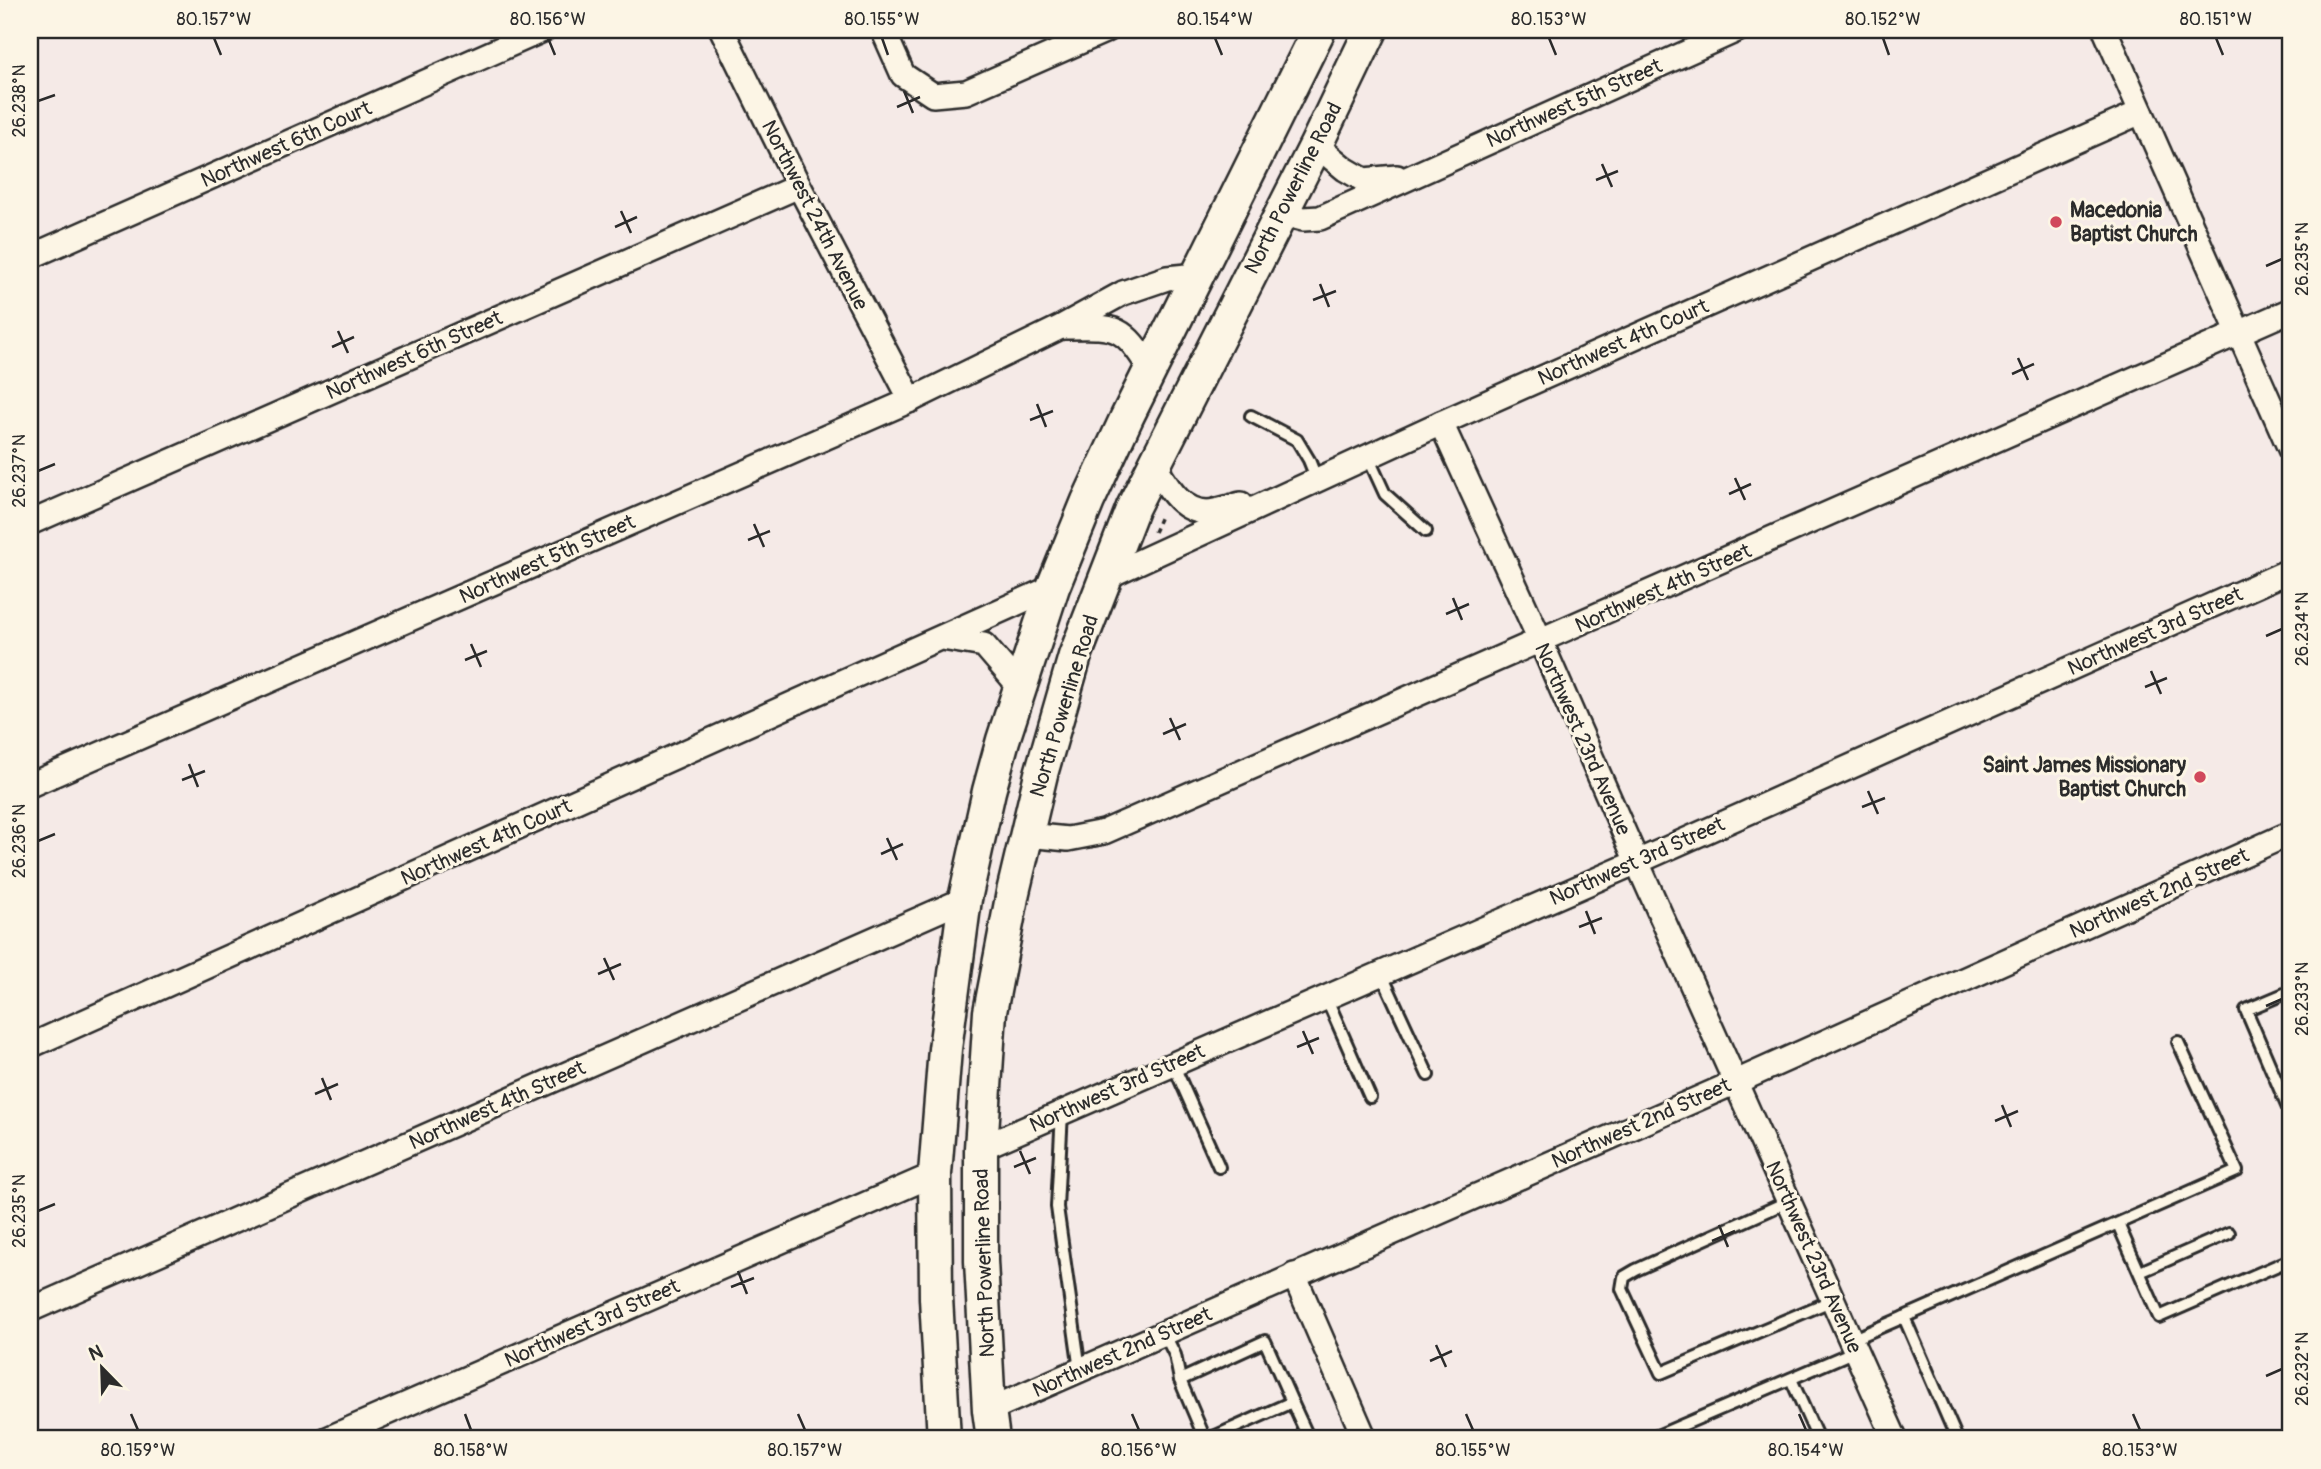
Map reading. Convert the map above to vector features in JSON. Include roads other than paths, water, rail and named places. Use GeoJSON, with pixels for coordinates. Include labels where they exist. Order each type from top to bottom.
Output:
{"type":"FeatureCollection","features":[{"type":"Feature","properties":{"kind":"main road"},"geometry":{"type":"LineString","coordinates":[[940,1437],[934,1174],[945,1049],[965,899],[989,791],[1053,587],[1088,501],[1150,369],[1319,30]]}},
{"type":"Feature","properties":{"kind":"main road","name":"North Powerline Road"},"geometry":{"type":"LineString","coordinates":[[991,1425],[981,1261],[981,1148],[990,1012],[1013,892],[1041,774],[1075,656],[1133,507],[1316,145],[1371,30]]}},
{"type":"Feature","properties":{"kind":"main road"},"geometry":{"type":"LineString","coordinates":[[1270,130],[1270,177],[1280,213]]}},
{"type":"Feature","properties":{"kind":"main road"},"geometry":{"type":"LineString","coordinates":[[1197,275],[1208,314],[1208,358]]}},
{"type":"Feature","properties":{"kind":"main road"},"geometry":{"type":"LineString","coordinates":[[1003,740],[1005,774],[1027,835]]}},
{"type":"Feature","properties":{"kind":"main road"},"geometry":{"type":"LineString","coordinates":[[965,899],[978,948],[979,970],[965,1095],[969,1120],[981,1148]]}},
{"type":"Feature","properties":{"kind":"main road"},"geometry":{"type":"LineString","coordinates":[[936,1298],[959,1359],[991,1425]]}},
{"type":"Feature","properties":{"kind":"street","name":"Northwest 6th Court"},"geometry":{"type":"LineString","coordinates":[[30,257],[543,30]]}},
{"type":"Feature","properties":{"kind":"street","name":"Northwest 24th Avenue"},"geometry":{"type":"LineString","coordinates":[[722,30],[799,186],[911,400]]}},
{"type":"Feature","properties":{"kind":"street"},"geometry":{"type":"LineString","coordinates":[[883,30],[904,75],[933,95],[966,92],[1107,30]]}},
{"type":"Feature","properties":{"kind":"street","name":"Northwest 5th Street"},"geometry":{"type":"LineString","coordinates":[[1280,213],[1303,219],[1320,218],[1737,30]]}},
{"type":"Feature","properties":{"kind":"street"},"geometry":{"type":"LineString","coordinates":[[2105,30],[2291,451]]}},
{"type":"Feature","properties":{"kind":"street","name":"Northwest 4th Court"},"geometry":{"type":"LineString","coordinates":[[1106,578],[1441,423],[2141,112]]}},
{"type":"Feature","properties":{"kind":"street","name":"Northwest 5th Street"},"geometry":{"type":"LineString","coordinates":[[1316,145],[1345,169],[1364,180],[1411,177]]}},
{"type":"Feature","properties":{"kind":"street","name":"Northwest 6th Street"},"geometry":{"type":"LineString","coordinates":[[30,523],[799,186]]}},
{"type":"Feature","properties":{"kind":"street","name":"Northwest 5th Street"},"geometry":{"type":"LineString","coordinates":[[30,785],[911,400],[1061,327],[1123,293],[1167,278],[1197,275]]}},
{"type":"Feature","properties":{"kind":"street","name":"Northwest 4th Street"},"geometry":{"type":"LineString","coordinates":[[1027,835],[1068,839],[1104,832],[2291,310]]}},
{"type":"Feature","properties":{"kind":"street","name":"Northwest 5th Street"},"geometry":{"type":"LineString","coordinates":[[1061,327],[1105,326],[1126,335],[1150,369]]}},
{"type":"Feature","properties":{"kind":"street","name":"Northwest 23rd Avenue"},"geometry":{"type":"LineString","coordinates":[[1441,423],[1895,1439]]}},
{"type":"Feature","properties":{"kind":"street"},"geometry":{"type":"LineString","coordinates":[[1154,465],[1175,496],[1189,508],[1208,512],[1240,504],[1269,502]]}},
{"type":"Feature","properties":{"kind":"street","name":"Northwest 3rd Street"},"geometry":{"type":"LineString","coordinates":[[981,1148],[1637,862],[2291,570]]}},
{"type":"Feature","properties":{"kind":"street","name":"Northwest 4th Court"},"geometry":{"type":"LineString","coordinates":[[30,1046],[1053,587]]}},
{"type":"Feature","properties":{"kind":"street"},"geometry":{"type":"LineString","coordinates":[[943,638],[984,645],[1020,687]]}},
{"type":"Feature","properties":{"kind":"street","name":"Northwest 2nd Street"},"geometry":{"type":"LineString","coordinates":[[991,1425],[1080,1370],[1736,1082],[2291,833]]}},
{"type":"Feature","properties":{"kind":"street","name":"Northwest 4th Street"},"geometry":{"type":"LineString","coordinates":[[30,1310],[965,899]]}},
{"type":"Feature","properties":{"kind":"street","name":"Northwest 3rd Street"},"geometry":{"type":"LineString","coordinates":[[327,1439],[934,1174]]}},
{"type":"Feature","properties":{"kind":"street"},"geometry":{"type":"LineString","coordinates":[[1294,1275],[1365,1439]]}},
{"type":"Feature","properties":{"kind":"lane"},"geometry":{"type":"LineString","coordinates":[[1251,416],[1297,440],[1317,480]]}},
{"type":"Feature","properties":{"kind":"lane"},"geometry":{"type":"LineString","coordinates":[[1368,457],[1385,494],[1426,531]]}},
{"type":"Feature","properties":{"kind":"lane"},"geometry":{"type":"LineString","coordinates":[[1381,973],[1428,1075]]}},
{"type":"Feature","properties":{"kind":"lane"},"geometry":{"type":"LineString","coordinates":[[2291,991],[2246,1010],[2291,1115]]}},
{"type":"Feature","properties":{"kind":"lane"},"geometry":{"type":"LineString","coordinates":[[1326,998],[1370,1097]]}},
{"type":"Feature","properties":{"kind":"lane"},"geometry":{"type":"LineString","coordinates":[[1650,1439],[1791,1379],[1904,1317],[2237,1171],[2178,1042]]}},
{"type":"Feature","properties":{"kind":"lane"},"geometry":{"type":"LineString","coordinates":[[1173,1064],[1219,1167]]}},
{"type":"Feature","properties":{"kind":"lane"},"geometry":{"type":"LineString","coordinates":[[1062,1112],[1057,1207],[1080,1370]]}},
{"type":"Feature","properties":{"kind":"lane"},"geometry":{"type":"LineString","coordinates":[[1789,1201],[1636,1270],[1624,1278],[1622,1289],[1661,1373],[1833,1300]]}},
{"type":"Feature","properties":{"kind":"lane"},"geometry":{"type":"LineString","coordinates":[[2118,1224],[2159,1317],[2285,1262]]}},
{"type":"Feature","properties":{"kind":"lane"},"geometry":{"type":"LineString","coordinates":[[2140,1272],[2229,1233]]}},
{"type":"Feature","properties":{"kind":"lane"},"geometry":{"type":"LineString","coordinates":[[1904,1317],[1957,1439]]}},
{"type":"Feature","properties":{"kind":"lane"},"geometry":{"type":"LineString","coordinates":[[1164,1333],[1175,1355],[1180,1380],[1207,1439],[1292,1402]]}},
{"type":"Feature","properties":{"kind":"lane"},"geometry":{"type":"LineString","coordinates":[[1180,1380],[1265,1341],[1310,1439]]}},
{"type":"Feature","properties":{"kind":"lane"},"geometry":{"type":"LineString","coordinates":[[1791,1379],[1818,1439]]}},
{"type":"Feature","properties":{"kind":"place","name":"Macedonia Baptist Church"},"geometry":{"type":"Point","coordinates":[2056,222]}},
{"type":"Feature","properties":{"kind":"place","name":"Saint James Missionary Baptist Church"},"geometry":{"type":"Point","coordinates":[2200,777]}}]}
